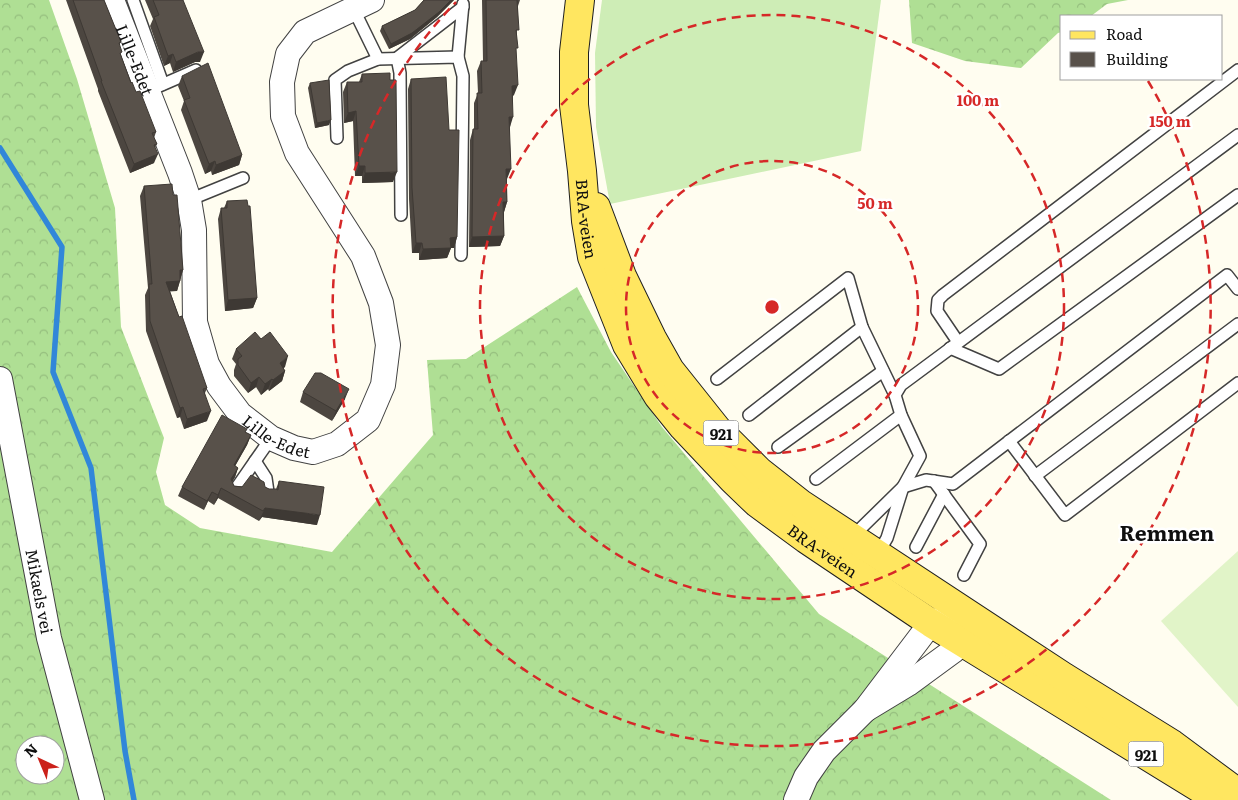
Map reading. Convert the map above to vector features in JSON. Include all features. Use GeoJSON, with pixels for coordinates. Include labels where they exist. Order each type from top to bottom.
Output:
{"type":"FeatureCollection","features":[{"type":"Feature","properties":{"kind":"main road","name":"BRA-veien"},"geometry":{"type":"LineString","coordinates":[[580,0],[573,79],[586,221],[592,257],[628,344],[658,396],[701,447],[757,503],[806,539],[864,562],[963,609],[1064,677],[1172,744],[1238,793]]}},
{"type":"Feature","properties":{"kind":"main road","name":"BRA-veien"},"geometry":{"type":"LineString","coordinates":[[582,171],[622,276],[670,370],[717,429],[759,471],[801,504],[851,538],[864,562],[931,623],[1219,800]]}},
{"type":"Feature","properties":{"kind":"street","name":"Lille-Edet"},"geometry":{"type":"LineString","coordinates":[[112,0],[130,19],[155,88],[189,200],[194,230],[195,322],[207,364],[219,386],[240,414],[271,438],[294,448],[313,452],[337,444],[368,420],[383,385],[388,345],[381,302],[363,256],[297,153],[283,116],[282,82],[288,54],[305,32],[363,5]]}},
{"type":"Feature","properties":{"kind":"street","name":"Mikaels vei"},"geometry":{"type":"LineString","coordinates":[[0,379],[48,638],[92,800]]}},
{"type":"Feature","properties":{"kind":"street"},"geometry":{"type":"LineString","coordinates":[[796,800],[806,777],[824,751],[865,710],[931,623],[963,609],[963,642],[908,684],[865,710]]}},
{"type":"Feature","properties":{"kind":"lane"},"geometry":{"type":"LineString","coordinates":[[130,19],[133,0]]}},
{"type":"Feature","properties":{"kind":"lane"},"geometry":{"type":"LineString","coordinates":[[461,255],[463,76],[458,57],[464,3]]}},
{"type":"Feature","properties":{"kind":"lane"},"geometry":{"type":"LineString","coordinates":[[397,58],[464,3]]}},
{"type":"Feature","properties":{"kind":"lane"},"geometry":{"type":"LineString","coordinates":[[363,5],[362,30],[378,59]]}},
{"type":"Feature","properties":{"kind":"lane"},"geometry":{"type":"LineString","coordinates":[[337,138],[335,80],[348,71],[378,59],[458,57]]}},
{"type":"Feature","properties":{"kind":"lane"},"geometry":{"type":"LineString","coordinates":[[397,58],[400,73],[401,215]]}},
{"type":"Feature","properties":{"kind":"lane"},"geometry":{"type":"LineString","coordinates":[[155,88],[198,69]]}},
{"type":"Feature","properties":{"kind":"lane"},"geometry":{"type":"LineString","coordinates":[[1238,70],[943,295],[938,300],[937,311],[954,345],[999,369],[1238,195]]}},
{"type":"Feature","properties":{"kind":"lane"},"geometry":{"type":"LineString","coordinates":[[895,395],[901,385],[1238,135]]}},
{"type":"Feature","properties":{"kind":"lane"},"geometry":{"type":"LineString","coordinates":[[189,200],[243,178]]}},
{"type":"Feature","properties":{"kind":"lane"},"geometry":{"type":"LineString","coordinates":[[851,538],[903,487],[926,480],[953,484],[1227,275],[1238,289]]}},
{"type":"Feature","properties":{"kind":"lane"},"geometry":{"type":"LineString","coordinates":[[717,379],[848,278],[862,327],[895,395],[901,415],[920,456],[903,487],[887,538],[864,562]]}},
{"type":"Feature","properties":{"kind":"lane"},"geometry":{"type":"LineString","coordinates":[[1035,476],[1238,324]]}},
{"type":"Feature","properties":{"kind":"lane"},"geometry":{"type":"LineString","coordinates":[[748,415],[862,327]]}},
{"type":"Feature","properties":{"kind":"lane"},"geometry":{"type":"LineString","coordinates":[[778,447],[883,371]]}},
{"type":"Feature","properties":{"kind":"lane"},"geometry":{"type":"LineString","coordinates":[[1009,441],[1065,514],[1238,383]]}},
{"type":"Feature","properties":{"kind":"lane"},"geometry":{"type":"LineString","coordinates":[[816,479],[901,415]]}},
{"type":"Feature","properties":{"kind":"lane"},"geometry":{"type":"LineString","coordinates":[[236,490],[271,438]]}},
{"type":"Feature","properties":{"kind":"lane"},"geometry":{"type":"LineString","coordinates":[[255,461],[266,478],[268,492]]}},
{"type":"Feature","properties":{"kind":"lane"},"geometry":{"type":"LineString","coordinates":[[934,481],[980,544],[964,575]]}},
{"type":"Feature","properties":{"kind":"lane"},"geometry":{"type":"LineString","coordinates":[[916,547],[944,494]]}},
{"type":"Feature","properties":{"kind":"green space"},"geometry":{"type":"Polygon","coordinates":[[[0,0],[49,0],[77,79],[115,208],[121,327],[164,438],[156,472],[165,505],[200,528],[332,552],[433,435],[427,360],[466,359],[577,287],[611,352],[662,427],[819,614],[1111,800],[0,800],[0,0]]]}},
{"type":"Feature","properties":{"kind":"green space"},"geometry":{"type":"Polygon","coordinates":[[[602,0],[881,0],[861,151],[610,204],[596,127],[595,53],[602,0]]]}},
{"type":"Feature","properties":{"kind":"green space"},"geometry":{"type":"Polygon","coordinates":[[[909,0],[1128,0],[1107,4],[1092,15],[1060,15],[1060,32],[1021,68],[965,61],[912,43],[909,0]]]}},
{"type":"Feature","properties":{"kind":"green space"},"geometry":{"type":"Polygon","coordinates":[[[1238,551],[1238,707],[1161,621],[1238,551]]]}},
{"type":"Feature","properties":{"kind":"building"},"geometry":{"type":"Polygon","coordinates":[[[73,0],[104,0],[121,42],[119,43],[122,52],[120,53],[131,83],[136,92],[140,91],[156,132],[152,133],[157,144],[154,145],[158,154],[134,164],[101,81],[73,0]]]}},
{"type":"Feature","properties":{"kind":"building"},"geometry":{"type":"Polygon","coordinates":[[[153,0],[183,0],[204,52],[198,52],[176,62],[173,54],[168,56],[154,17],[159,15],[153,0]]]}},
{"type":"Feature","properties":{"kind":"building"},"geometry":{"type":"Polygon","coordinates":[[[424,0],[451,0],[412,33],[391,44],[382,26],[415,10],[424,0]]]}},
{"type":"Feature","properties":{"kind":"building"},"geometry":{"type":"Polygon","coordinates":[[[486,0],[517,0],[519,30],[516,30],[518,85],[512,86],[513,117],[509,117],[511,169],[506,169],[507,202],[503,202],[504,236],[472,237],[473,129],[478,129],[477,93],[482,93],[481,61],[487,61],[486,0]]]}},
{"type":"Feature","properties":{"kind":"building"},"geometry":{"type":"Polygon","coordinates":[[[208,63],[242,155],[216,165],[215,161],[209,164],[184,100],[190,98],[182,76],[208,63]]]}},
{"type":"Feature","properties":{"kind":"building"},"geometry":{"type":"Polygon","coordinates":[[[390,73],[390,80],[396,80],[397,172],[365,173],[365,166],[359,166],[356,111],[348,113],[347,82],[362,82],[362,74],[390,73]]]}},
{"type":"Feature","properties":{"kind":"building"},"geometry":{"type":"Polygon","coordinates":[[[446,77],[449,130],[459,130],[457,237],[450,238],[451,248],[423,249],[422,243],[416,243],[412,188],[411,79],[446,77]]]}},
{"type":"Feature","properties":{"kind":"building"},"geometry":{"type":"Polygon","coordinates":[[[329,80],[331,120],[317,123],[310,83],[329,80]]]}},
{"type":"Feature","properties":{"kind":"building"},"geometry":{"type":"Polygon","coordinates":[[[172,184],[173,195],[177,195],[183,270],[180,270],[180,281],[166,282],[179,317],[182,316],[207,388],[203,389],[211,411],[187,419],[183,407],[180,408],[150,321],[149,284],[152,284],[144,186],[172,184]]]}},
{"type":"Feature","properties":{"kind":"building"},"geometry":{"type":"Polygon","coordinates":[[[247,200],[248,206],[250,206],[257,298],[228,300],[221,208],[227,208],[227,201],[247,200]]]}},
{"type":"Feature","properties":{"kind":"building"},"geometry":{"type":"Polygon","coordinates":[[[255,332],[261,339],[270,332],[288,356],[280,363],[285,371],[265,384],[259,377],[251,383],[238,365],[238,359],[242,356],[236,349],[255,332]]]}},
{"type":"Feature","properties":{"kind":"building"},"geometry":{"type":"Polygon","coordinates":[[[315,373],[321,373],[349,389],[336,411],[303,392],[315,373]]]}},
{"type":"Feature","properties":{"kind":"building"},"geometry":{"type":"Polygon","coordinates":[[[222,415],[247,429],[245,432],[251,435],[234,465],[238,468],[231,479],[234,486],[242,487],[251,475],[264,482],[265,487],[269,489],[278,490],[279,481],[324,487],[320,515],[265,508],[263,511],[221,488],[218,495],[212,492],[207,501],[182,487],[222,415]]]}},
{"type":"Feature","properties":{"kind":"waterway"},"geometry":{"type":"LineString","coordinates":[[0,148],[62,247],[53,372],[91,468],[125,751],[134,800]]}},
{"type":"Feature","properties":{"kind":"district","name":"Remmen"},"geometry":{"type":"Point","coordinates":[1167,531]}}]}
